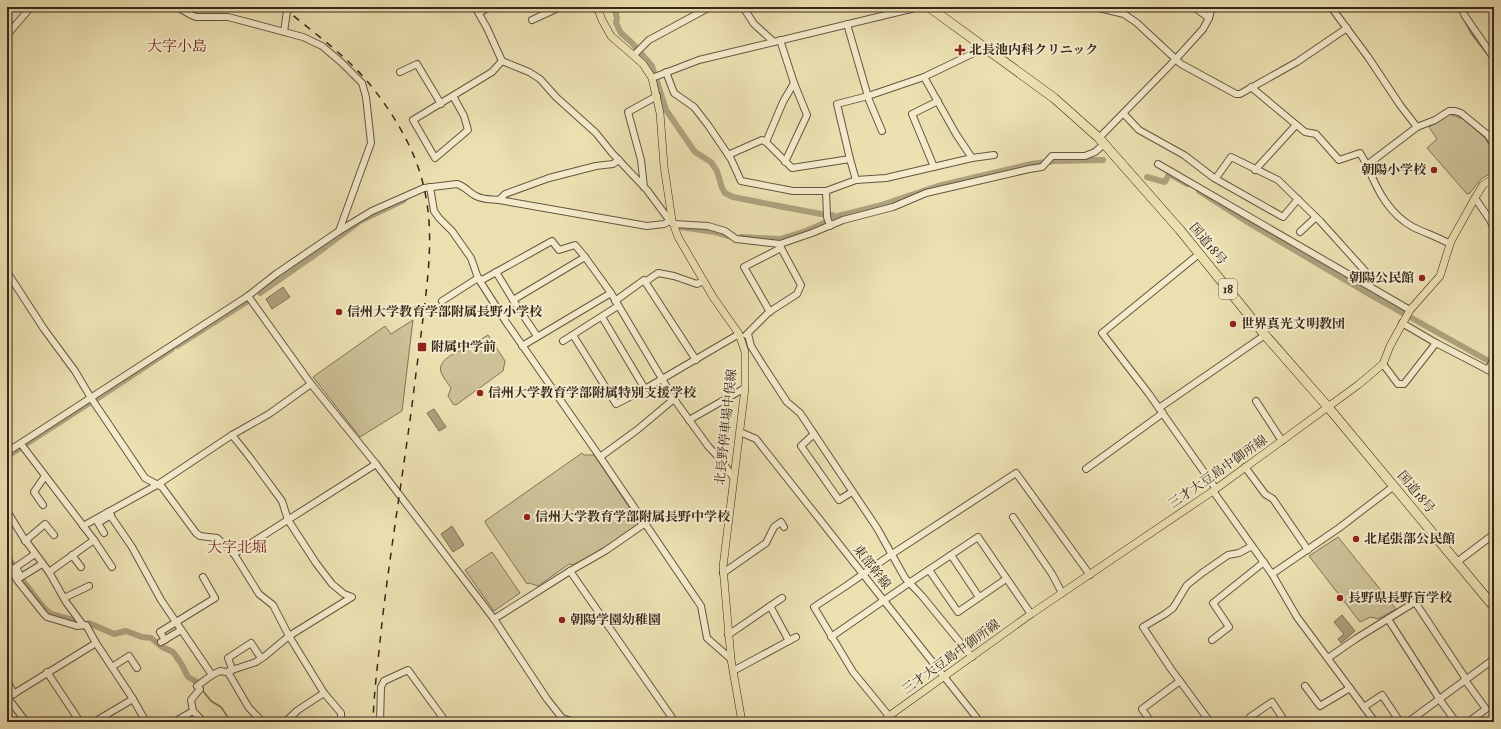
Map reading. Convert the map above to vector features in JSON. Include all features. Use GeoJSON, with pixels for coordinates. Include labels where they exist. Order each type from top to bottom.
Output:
{"type":"FeatureCollection","features":[{"type":"Feature","properties":{"kind":"highway","name":"国道18号"},"geometry":{"type":"LineString","coordinates":[[929,7],[1054,98],[1102,141],[1199,254],[1265,335],[1328,407],[1494,607]]}},
{"type":"Feature","properties":{"kind":"main road","name":"北長野停車場中俣線"},"geometry":{"type":"LineString","coordinates":[[597,7],[602,20],[612,36],[637,53],[643,64],[655,77],[656,96],[660,113],[664,166],[673,222],[678,237],[703,281],[740,337],[745,352],[745,388],[733,477],[723,573],[731,659],[742,722]]}},
{"type":"Feature","properties":{"kind":"main road","name":"三才大豆島中御所線"},"geometry":{"type":"LineString","coordinates":[[883,722],[889,716],[1031,614],[1214,490],[1358,385],[1383,364],[1402,323],[1410,310],[1440,276],[1450,244],[1475,198],[1483,185],[1494,178]]}},
{"type":"Feature","properties":{"kind":"street"},"geometry":{"type":"LineString","coordinates":[[7,35],[31,7]]}},
{"type":"Feature","properties":{"kind":"street"},"geometry":{"type":"LineString","coordinates":[[177,7],[190,16],[196,18],[228,17],[303,37],[322,46],[362,83],[366,97],[371,143],[339,231]]}},
{"type":"Feature","properties":{"kind":"street"},"geometry":{"type":"LineString","coordinates":[[284,32],[287,11],[293,7]]}},
{"type":"Feature","properties":{"kind":"street"},"geometry":{"type":"LineString","coordinates":[[489,7],[477,10],[502,61],[529,72],[540,79],[556,97],[596,133],[644,187],[667,217],[673,222]]}},
{"type":"Feature","properties":{"kind":"street"},"geometry":{"type":"LineString","coordinates":[[532,20],[560,7]]}},
{"type":"Feature","properties":{"kind":"street"},"geometry":{"type":"LineString","coordinates":[[637,53],[649,40],[710,7]]}},
{"type":"Feature","properties":{"kind":"street"},"geometry":{"type":"LineString","coordinates":[[743,7],[754,24],[777,41],[807,115],[785,162]]}},
{"type":"Feature","properties":{"kind":"street"},"geometry":{"type":"LineString","coordinates":[[655,77],[699,60],[919,7]]}},
{"type":"Feature","properties":{"kind":"street"},"geometry":{"type":"LineString","coordinates":[[1095,7],[1118,12],[1137,23],[1175,60],[1236,94],[1240,94],[1298,62],[1347,28]]}},
{"type":"Feature","properties":{"kind":"street"},"geometry":{"type":"LineString","coordinates":[[1194,7],[1209,18]]}},
{"type":"Feature","properties":{"kind":"street"},"geometry":{"type":"LineString","coordinates":[[770,312],[744,267],[781,246],[812,233],[828,219],[843,220],[893,207],[926,193],[1042,167],[1052,156],[1085,156],[1095,152],[1124,114],[1203,29],[1209,18],[1212,7]]}},
{"type":"Feature","properties":{"kind":"street"},"geometry":{"type":"LineString","coordinates":[[1331,7],[1417,127]]}},
{"type":"Feature","properties":{"kind":"street"},"geometry":{"type":"LineString","coordinates":[[1461,7],[1465,16],[1494,58]]}},
{"type":"Feature","properties":{"kind":"street"},"geometry":{"type":"LineString","coordinates":[[847,24],[868,96],[882,131]]}},
{"type":"Feature","properties":{"kind":"street"},"geometry":{"type":"LineString","coordinates":[[856,180],[837,104],[868,96],[924,77],[984,48]]}},
{"type":"Feature","properties":{"kind":"street"},"geometry":{"type":"LineString","coordinates":[[453,96],[464,116],[468,130],[436,158],[413,120],[492,72],[502,61]]}},
{"type":"Feature","properties":{"kind":"street"},"geometry":{"type":"LineString","coordinates":[[400,72],[417,64],[441,104]]}},
{"type":"Feature","properties":{"kind":"street"},"geometry":{"type":"LineString","coordinates":[[666,72],[674,93],[694,107],[728,155],[741,181],[744,182],[793,191],[826,191],[856,180],[886,178],[972,158],[994,155]]}},
{"type":"Feature","properties":{"kind":"street"},"geometry":{"type":"LineString","coordinates":[[924,77],[972,158]]}},
{"type":"Feature","properties":{"kind":"street"},"geometry":{"type":"LineString","coordinates":[[766,142],[783,102],[794,83]]}},
{"type":"Feature","properties":{"kind":"street"},"geometry":{"type":"LineString","coordinates":[[1251,87],[1305,132],[1316,134],[1339,160],[1360,153],[1384,201],[1402,220],[1413,227],[1450,244]]}},
{"type":"Feature","properties":{"kind":"street"},"geometry":{"type":"LineString","coordinates":[[644,187],[641,160],[628,112],[656,96]]}},
{"type":"Feature","properties":{"kind":"street"},"geometry":{"type":"LineString","coordinates":[[934,167],[912,114],[938,102]]}},
{"type":"Feature","properties":{"kind":"street"},"geometry":{"type":"LineString","coordinates":[[1367,165],[1417,127],[1435,120],[1449,111],[1461,113],[1488,135],[1494,144]]}},
{"type":"Feature","properties":{"kind":"street"},"geometry":{"type":"LineString","coordinates":[[1124,114],[1139,130],[1184,155],[1216,178],[1283,217],[1298,199]]}},
{"type":"Feature","properties":{"kind":"street"},"geometry":{"type":"LineString","coordinates":[[1255,170],[1296,125]]}},
{"type":"Feature","properties":{"kind":"street"},"geometry":{"type":"LineString","coordinates":[[728,155],[762,140],[766,142],[792,168],[850,160]]}},
{"type":"Feature","properties":{"kind":"street"},"geometry":{"type":"LineString","coordinates":[[1216,178],[1231,157],[1278,180],[1316,217],[1365,271]]}},
{"type":"Feature","properties":{"kind":"street"},"geometry":{"type":"LineString","coordinates":[[499,200],[505,194],[548,178],[596,166],[613,164],[619,160]]}},
{"type":"Feature","properties":{"kind":"street"},"geometry":{"type":"LineString","coordinates":[[1158,164],[1410,310]]}},
{"type":"Feature","properties":{"kind":"street"},"geometry":{"type":"LineString","coordinates":[[7,452],[248,296],[276,274],[339,231],[372,211],[424,188],[457,184],[475,196],[484,199],[499,200],[648,226],[673,222],[708,226],[725,230],[736,239],[781,246]]}},
{"type":"Feature","properties":{"kind":"street"},"geometry":{"type":"LineString","coordinates":[[430,187],[434,211],[452,231],[470,258],[478,278],[522,346],[600,457],[701,606],[707,638],[731,659]]}},
{"type":"Feature","properties":{"kind":"street"},"geometry":{"type":"LineString","coordinates":[[826,191],[828,219]]}},
{"type":"Feature","properties":{"kind":"street"},"geometry":{"type":"LineString","coordinates":[[1475,198],[1490,220],[1494,229]]}},
{"type":"Feature","properties":{"kind":"street"},"geometry":{"type":"LineString","coordinates":[[1300,232],[1316,217]]}},
{"type":"Feature","properties":{"kind":"street"},"geometry":{"type":"LineString","coordinates":[[442,301],[478,278],[482,280],[552,241],[559,250],[575,245],[611,293],[616,304],[674,399],[708,446],[721,460],[733,477]]}},
{"type":"Feature","properties":{"kind":"street"},"geometry":{"type":"LineString","coordinates":[[573,335],[616,404],[696,360],[748,334],[770,312],[798,294],[801,285],[781,246]]}},
{"type":"Feature","properties":{"kind":"street"},"geometry":{"type":"LineString","coordinates":[[1199,254],[1102,333],[1161,410],[1272,574],[1297,617],[1375,722]]}},
{"type":"Feature","properties":{"kind":"street"},"geometry":{"type":"LineString","coordinates":[[513,300],[585,257]]}},
{"type":"Feature","properties":{"kind":"street"},"geometry":{"type":"LineString","coordinates":[[7,272],[44,329],[75,371],[91,398],[145,478],[162,487],[196,533],[200,536],[217,538],[234,554],[259,594],[273,605],[288,636],[324,693],[341,713],[341,721],[339,722]]}},
{"type":"Feature","properties":{"kind":"street"},"geometry":{"type":"LineString","coordinates":[[496,272],[537,336]]}},
{"type":"Feature","properties":{"kind":"street"},"geometry":{"type":"LineString","coordinates":[[563,341],[602,317],[644,280],[645,282],[658,273],[674,276],[697,284],[703,281]]}},
{"type":"Feature","properties":{"kind":"street"},"geometry":{"type":"LineString","coordinates":[[645,282],[696,360]]}},
{"type":"Feature","properties":{"kind":"street"},"geometry":{"type":"LineString","coordinates":[[522,346],[611,293]]}},
{"type":"Feature","properties":{"kind":"street"},"geometry":{"type":"LineString","coordinates":[[248,296],[311,384],[376,464],[494,619],[551,704],[562,718],[575,722]]}},
{"type":"Feature","properties":{"kind":"street"},"geometry":{"type":"LineString","coordinates":[[602,317],[645,389]]}},
{"type":"Feature","properties":{"kind":"street"},"geometry":{"type":"LineString","coordinates":[[1402,323],[1436,343],[1490,370],[1494,360]]}},
{"type":"Feature","properties":{"kind":"street"},"geometry":{"type":"LineString","coordinates":[[748,334],[751,346],[766,370],[787,402],[800,413],[877,528],[909,583],[922,596],[972,657]]}},
{"type":"Feature","properties":{"kind":"street"},"geometry":{"type":"LineString","coordinates":[[1086,469],[1161,410],[1265,335]]}},
{"type":"Feature","properties":{"kind":"street"},"geometry":{"type":"LineString","coordinates":[[1383,364],[1398,384],[1404,384],[1436,343]]}},
{"type":"Feature","properties":{"kind":"street"},"geometry":{"type":"LineString","coordinates":[[83,526],[109,514],[157,485],[232,435],[269,414],[311,384]]}},
{"type":"Feature","properties":{"kind":"street"},"geometry":{"type":"LineString","coordinates":[[689,420],[745,388]]}},
{"type":"Feature","properties":{"kind":"street"},"geometry":{"type":"LineString","coordinates":[[600,457],[637,430],[674,399]]}},
{"type":"Feature","properties":{"kind":"street"},"geometry":{"type":"LineString","coordinates":[[1256,401],[1282,441]]}},
{"type":"Feature","properties":{"kind":"street","name":"東部幹線"},"geometry":{"type":"LineString","coordinates":[[740,432],[756,439],[980,722]]}},
{"type":"Feature","properties":{"kind":"street"},"geometry":{"type":"LineString","coordinates":[[814,434],[801,446],[839,500],[852,492]]}},
{"type":"Feature","properties":{"kind":"street"},"geometry":{"type":"LineString","coordinates":[[204,722],[193,711],[191,700],[200,689],[198,686],[212,675],[220,671],[226,672],[256,662],[288,636],[352,597],[344,594],[332,584],[316,563],[288,520],[282,500],[232,435]]}},
{"type":"Feature","properties":{"kind":"street"},"geometry":{"type":"LineString","coordinates":[[21,444],[94,540],[112,568]]}},
{"type":"Feature","properties":{"kind":"street"},"geometry":{"type":"LineString","coordinates":[[234,554],[376,464]]}},
{"type":"Feature","properties":{"kind":"street"},"geometry":{"type":"LineString","coordinates":[[1245,467],[1265,494],[1273,499],[1308,550]]}},
{"type":"Feature","properties":{"kind":"street"},"geometry":{"type":"LineString","coordinates":[[889,716],[853,672],[814,607],[1016,473],[1090,575]]}},
{"type":"Feature","properties":{"kind":"street"},"geometry":{"type":"LineString","coordinates":[[44,505],[34,492],[45,476]]}},
{"type":"Feature","properties":{"kind":"street"},"geometry":{"type":"LineString","coordinates":[[1272,574],[1339,528],[1394,486]]}},
{"type":"Feature","properties":{"kind":"street"},"geometry":{"type":"LineString","coordinates":[[7,511],[25,541],[49,572],[64,598],[83,625],[86,625],[146,722]]}},
{"type":"Feature","properties":{"kind":"street"},"geometry":{"type":"LineString","coordinates":[[104,533],[98,523],[109,514]]}},
{"type":"Feature","properties":{"kind":"street"},"geometry":{"type":"LineString","coordinates":[[109,514],[132,548],[161,600],[212,675]]}},
{"type":"Feature","properties":{"kind":"street"},"geometry":{"type":"LineString","coordinates":[[1013,518],[1052,574],[1062,593]]}},
{"type":"Feature","properties":{"kind":"street"},"geometry":{"type":"LineString","coordinates":[[7,519],[10,525],[14,522]]}},
{"type":"Feature","properties":{"kind":"street"},"geometry":{"type":"LineString","coordinates":[[723,573],[766,544],[774,527],[781,522],[784,527]]}},
{"type":"Feature","properties":{"kind":"street"},"geometry":{"type":"LineString","coordinates":[[25,541],[45,524],[54,535]]}},
{"type":"Feature","properties":{"kind":"street"},"geometry":{"type":"LineString","coordinates":[[494,619],[570,571],[605,551],[644,524]]}},
{"type":"Feature","properties":{"kind":"street"},"geometry":{"type":"LineString","coordinates":[[1457,562],[1494,534]]}},
{"type":"Feature","properties":{"kind":"street"},"geometry":{"type":"LineString","coordinates":[[831,637],[978,537],[1031,614]]}},
{"type":"Feature","properties":{"kind":"street"},"geometry":{"type":"LineString","coordinates":[[49,572],[94,540]]}},
{"type":"Feature","properties":{"kind":"street"},"geometry":{"type":"LineString","coordinates":[[1210,722],[1143,627],[1174,608],[1187,585],[1202,573],[1228,555],[1239,553],[1252,546]]}},
{"type":"Feature","properties":{"kind":"street"},"geometry":{"type":"LineString","coordinates":[[35,554],[16,567],[21,577],[42,564]]}},
{"type":"Feature","properties":{"kind":"street"},"geometry":{"type":"LineString","coordinates":[[72,555],[81,567]]}},
{"type":"Feature","properties":{"kind":"street"},"geometry":{"type":"LineString","coordinates":[[951,556],[979,597]]}},
{"type":"Feature","properties":{"kind":"street"},"geometry":{"type":"LineString","coordinates":[[7,560],[17,580],[47,617],[77,626],[83,625]]}},
{"type":"Feature","properties":{"kind":"street"},"geometry":{"type":"LineString","coordinates":[[1212,640],[1229,627],[1213,603],[1264,562]]}},
{"type":"Feature","properties":{"kind":"street"},"geometry":{"type":"LineString","coordinates":[[929,570],[958,612],[1006,579]]}},
{"type":"Feature","properties":{"kind":"street"},"geometry":{"type":"LineString","coordinates":[[570,571],[674,722]]}},
{"type":"Feature","properties":{"kind":"street"},"geometry":{"type":"LineString","coordinates":[[181,630],[163,641],[160,632],[215,598],[203,577]]}},
{"type":"Feature","properties":{"kind":"street"},"geometry":{"type":"LineString","coordinates":[[64,598],[89,586]]}},
{"type":"Feature","properties":{"kind":"street"},"geometry":{"type":"LineString","coordinates":[[728,635],[782,598]]}},
{"type":"Feature","properties":{"kind":"street"},"geometry":{"type":"LineString","coordinates":[[1328,658],[1415,602],[1486,710],[1468,722]]}},
{"type":"Feature","properties":{"kind":"street"},"geometry":{"type":"LineString","coordinates":[[770,606],[789,641]]}},
{"type":"Feature","properties":{"kind":"street"},"geometry":{"type":"LineString","coordinates":[[1388,619],[1440,700],[1456,722]]}},
{"type":"Feature","properties":{"kind":"street"},"geometry":{"type":"LineString","coordinates":[[733,672],[796,637]]}},
{"type":"Feature","properties":{"kind":"street"},"geometry":{"type":"LineString","coordinates":[[26,722],[7,698],[96,643]]}},
{"type":"Feature","properties":{"kind":"street"},"geometry":{"type":"LineString","coordinates":[[261,658],[252,643],[228,658],[232,669],[230,674],[249,708],[263,722]]}},
{"type":"Feature","properties":{"kind":"street"},"geometry":{"type":"LineString","coordinates":[[112,667],[129,656],[137,668]]}},
{"type":"Feature","properties":{"kind":"street"},"geometry":{"type":"LineString","coordinates":[[1412,721],[1494,659]]}},
{"type":"Feature","properties":{"kind":"street"},"geometry":{"type":"LineString","coordinates":[[380,722],[381,687],[384,681],[408,670],[446,722]]}},
{"type":"Feature","properties":{"kind":"street"},"geometry":{"type":"LineString","coordinates":[[47,672],[80,722]]}},
{"type":"Feature","properties":{"kind":"street"},"geometry":{"type":"LineString","coordinates":[[7,681],[14,694]]}},
{"type":"Feature","properties":{"kind":"street"},"geometry":{"type":"LineString","coordinates":[[1151,722],[1142,709],[1180,681]]}},
{"type":"Feature","properties":{"kind":"street"},"geometry":{"type":"LineString","coordinates":[[1305,686],[1320,706],[1350,688]]}},
{"type":"Feature","properties":{"kind":"street"},"geometry":{"type":"LineString","coordinates":[[285,722],[298,710],[324,693]]}},
{"type":"Feature","properties":{"kind":"street"},"geometry":{"type":"LineString","coordinates":[[1364,706],[1382,695],[1400,722]]}},
{"type":"Feature","properties":{"kind":"street"},"geometry":{"type":"LineString","coordinates":[[94,722],[133,699]]}},
{"type":"Feature","properties":{"kind":"street"},"geometry":{"type":"LineString","coordinates":[[1253,722],[1250,717],[1272,702],[1282,718]]}},
{"type":"Feature","properties":{"kind":"street"},"geometry":{"type":"LineString","coordinates":[[174,722],[193,711]]}},
{"type":"Feature","properties":{"kind":"shaded area"},"geometry":{"type":"Polygon","coordinates":[[[1449,114],[1463,119],[1485,138],[1494,153],[1494,171],[1481,179],[1470,193],[1467,194],[1427,148],[1437,139],[1429,127],[1449,114]]]}},
{"type":"Feature","properties":{"kind":"shaded area"},"geometry":{"type":"Polygon","coordinates":[[[283,287],[290,297],[272,309],[266,299],[283,287]]]}},
{"type":"Feature","properties":{"kind":"shaded area"},"geometry":{"type":"Polygon","coordinates":[[[413,320],[402,411],[360,437],[313,377],[385,326],[391,334],[413,320]]]}},
{"type":"Feature","properties":{"kind":"shaded area"},"geometry":{"type":"Polygon","coordinates":[[[488,335],[505,361],[503,371],[456,405],[453,404],[448,396],[451,388],[441,372],[440,368],[442,364],[451,355],[463,350],[488,335]]]}},
{"type":"Feature","properties":{"kind":"shaded area"},"geometry":{"type":"Polygon","coordinates":[[[434,409],[446,427],[439,431],[427,413],[434,409]]]}},
{"type":"Feature","properties":{"kind":"shaded area"},"geometry":{"type":"Polygon","coordinates":[[[582,453],[584,455],[594,455],[639,522],[637,525],[603,549],[573,565],[569,564],[538,586],[529,583],[527,584],[485,521],[582,453]]]}},
{"type":"Feature","properties":{"kind":"shaded area"},"geometry":{"type":"Polygon","coordinates":[[[452,526],[464,545],[453,552],[441,534],[452,526]]]}},
{"type":"Feature","properties":{"kind":"shaded area"},"geometry":{"type":"Polygon","coordinates":[[[1338,537],[1396,609],[1378,619],[1371,617],[1360,622],[1309,556],[1338,537]]]}},
{"type":"Feature","properties":{"kind":"shaded area"},"geometry":{"type":"Polygon","coordinates":[[[492,552],[520,593],[494,611],[465,570],[492,552]]]}},
{"type":"Feature","properties":{"kind":"shaded area"},"geometry":{"type":"Polygon","coordinates":[[[1342,615],[1355,631],[1341,643],[1338,639],[1344,634],[1334,622],[1342,615]]]}},
{"type":"Feature","properties":{"kind":"waterway"},"geometry":{"type":"LineString","coordinates":[[614,7],[617,18],[616,23],[621,33],[652,66],[666,110],[695,152],[711,162],[717,171],[725,193],[733,197],[832,215]]}},
{"type":"Feature","properties":{"kind":"waterway"},"geometry":{"type":"LineString","coordinates":[[1463,18],[1471,33],[1494,63]]}},
{"type":"Feature","properties":{"kind":"waterway"},"geometry":{"type":"LineString","coordinates":[[741,237],[780,239],[803,232],[834,217],[878,206],[938,186],[1031,164],[1054,161],[1103,160]]}},
{"type":"Feature","properties":{"kind":"waterway"},"geometry":{"type":"LineString","coordinates":[[1147,177],[1165,182],[1169,174],[1187,184]]}},
{"type":"Feature","properties":{"kind":"waterway"},"geometry":{"type":"LineString","coordinates":[[1199,191],[1249,223],[1374,297],[1494,364]]}},
{"type":"Feature","properties":{"kind":"waterway"},"geometry":{"type":"LineString","coordinates":[[260,293],[360,221],[404,200]]}},
{"type":"Feature","properties":{"kind":"waterway"},"geometry":{"type":"LineString","coordinates":[[680,227],[715,232],[729,236]]}},
{"type":"Feature","properties":{"kind":"waterway"},"geometry":{"type":"LineString","coordinates":[[177,346],[248,301]]}},
{"type":"Feature","properties":{"kind":"waterway"},"geometry":{"type":"LineString","coordinates":[[95,400],[172,349]]}},
{"type":"Feature","properties":{"kind":"waterway"},"geometry":{"type":"LineString","coordinates":[[26,444],[91,402]]}},
{"type":"Feature","properties":{"kind":"waterway"},"geometry":{"type":"LineString","coordinates":[[7,456],[19,449]]}},
{"type":"Feature","properties":{"kind":"waterway"},"geometry":{"type":"LineString","coordinates":[[7,543],[10,560],[20,577],[44,608],[51,614],[76,621]]}},
{"type":"Feature","properties":{"kind":"waterway"},"geometry":{"type":"LineString","coordinates":[[89,623],[114,634],[126,631],[142,637],[151,638],[162,647],[173,652],[188,677],[197,682]]}},
{"type":"Feature","properties":{"kind":"waterway"},"geometry":{"type":"LineString","coordinates":[[203,691],[211,701],[221,707],[231,722]]}},
{"type":"Feature","properties":{"kind":"railway"},"geometry":{"type":"LineString","coordinates":[[283,7],[348,61],[367,81],[384,103],[408,143],[424,186],[428,208],[429,250],[426,295],[382,622],[375,684],[373,722]]}},
{"type":"Feature","properties":{"kind":"place","name":"北長池内科クリニック"},"geometry":{"type":"Point","coordinates":[960,50]}},
{"type":"Feature","properties":{"kind":"place","name":"朝陽小学校"},"geometry":{"type":"Point","coordinates":[1434,170]}},
{"type":"Feature","properties":{"kind":"place","name":"朝陽公民館"},"geometry":{"type":"Point","coordinates":[1422,278]}},
{"type":"Feature","properties":{"kind":"place","name":"信州大学教育学部附属長野小学校"},"geometry":{"type":"Point","coordinates":[339,312]}},
{"type":"Feature","properties":{"kind":"place","name":"世界真光文明教団"},"geometry":{"type":"Point","coordinates":[1233,324]}},
{"type":"Feature","properties":{"kind":"place","name":"附属中学前"},"geometry":{"type":"Point","coordinates":[422,347]}},
{"type":"Feature","properties":{"kind":"place","name":"信州大学教育学部附属特別支援学校"},"geometry":{"type":"Point","coordinates":[480,393]}},
{"type":"Feature","properties":{"kind":"place","name":"信州大学教育学部附属長野中学校"},"geometry":{"type":"Point","coordinates":[527,517]}},
{"type":"Feature","properties":{"kind":"place","name":"北尾張部公民館"},"geometry":{"type":"Point","coordinates":[1356,539]}},
{"type":"Feature","properties":{"kind":"place","name":"長野県長野盲学校"},"geometry":{"type":"Point","coordinates":[1340,598]}},
{"type":"Feature","properties":{"kind":"place","name":"朝陽学園幼稚園"},"geometry":{"type":"Point","coordinates":[562,620]}},
{"type":"Feature","properties":{"kind":"district","name":"大字小島"},"geometry":{"type":"Point","coordinates":[177,46]}},
{"type":"Feature","properties":{"kind":"district","name":"大字北堀"},"geometry":{"type":"Point","coordinates":[237,547]}}]}
